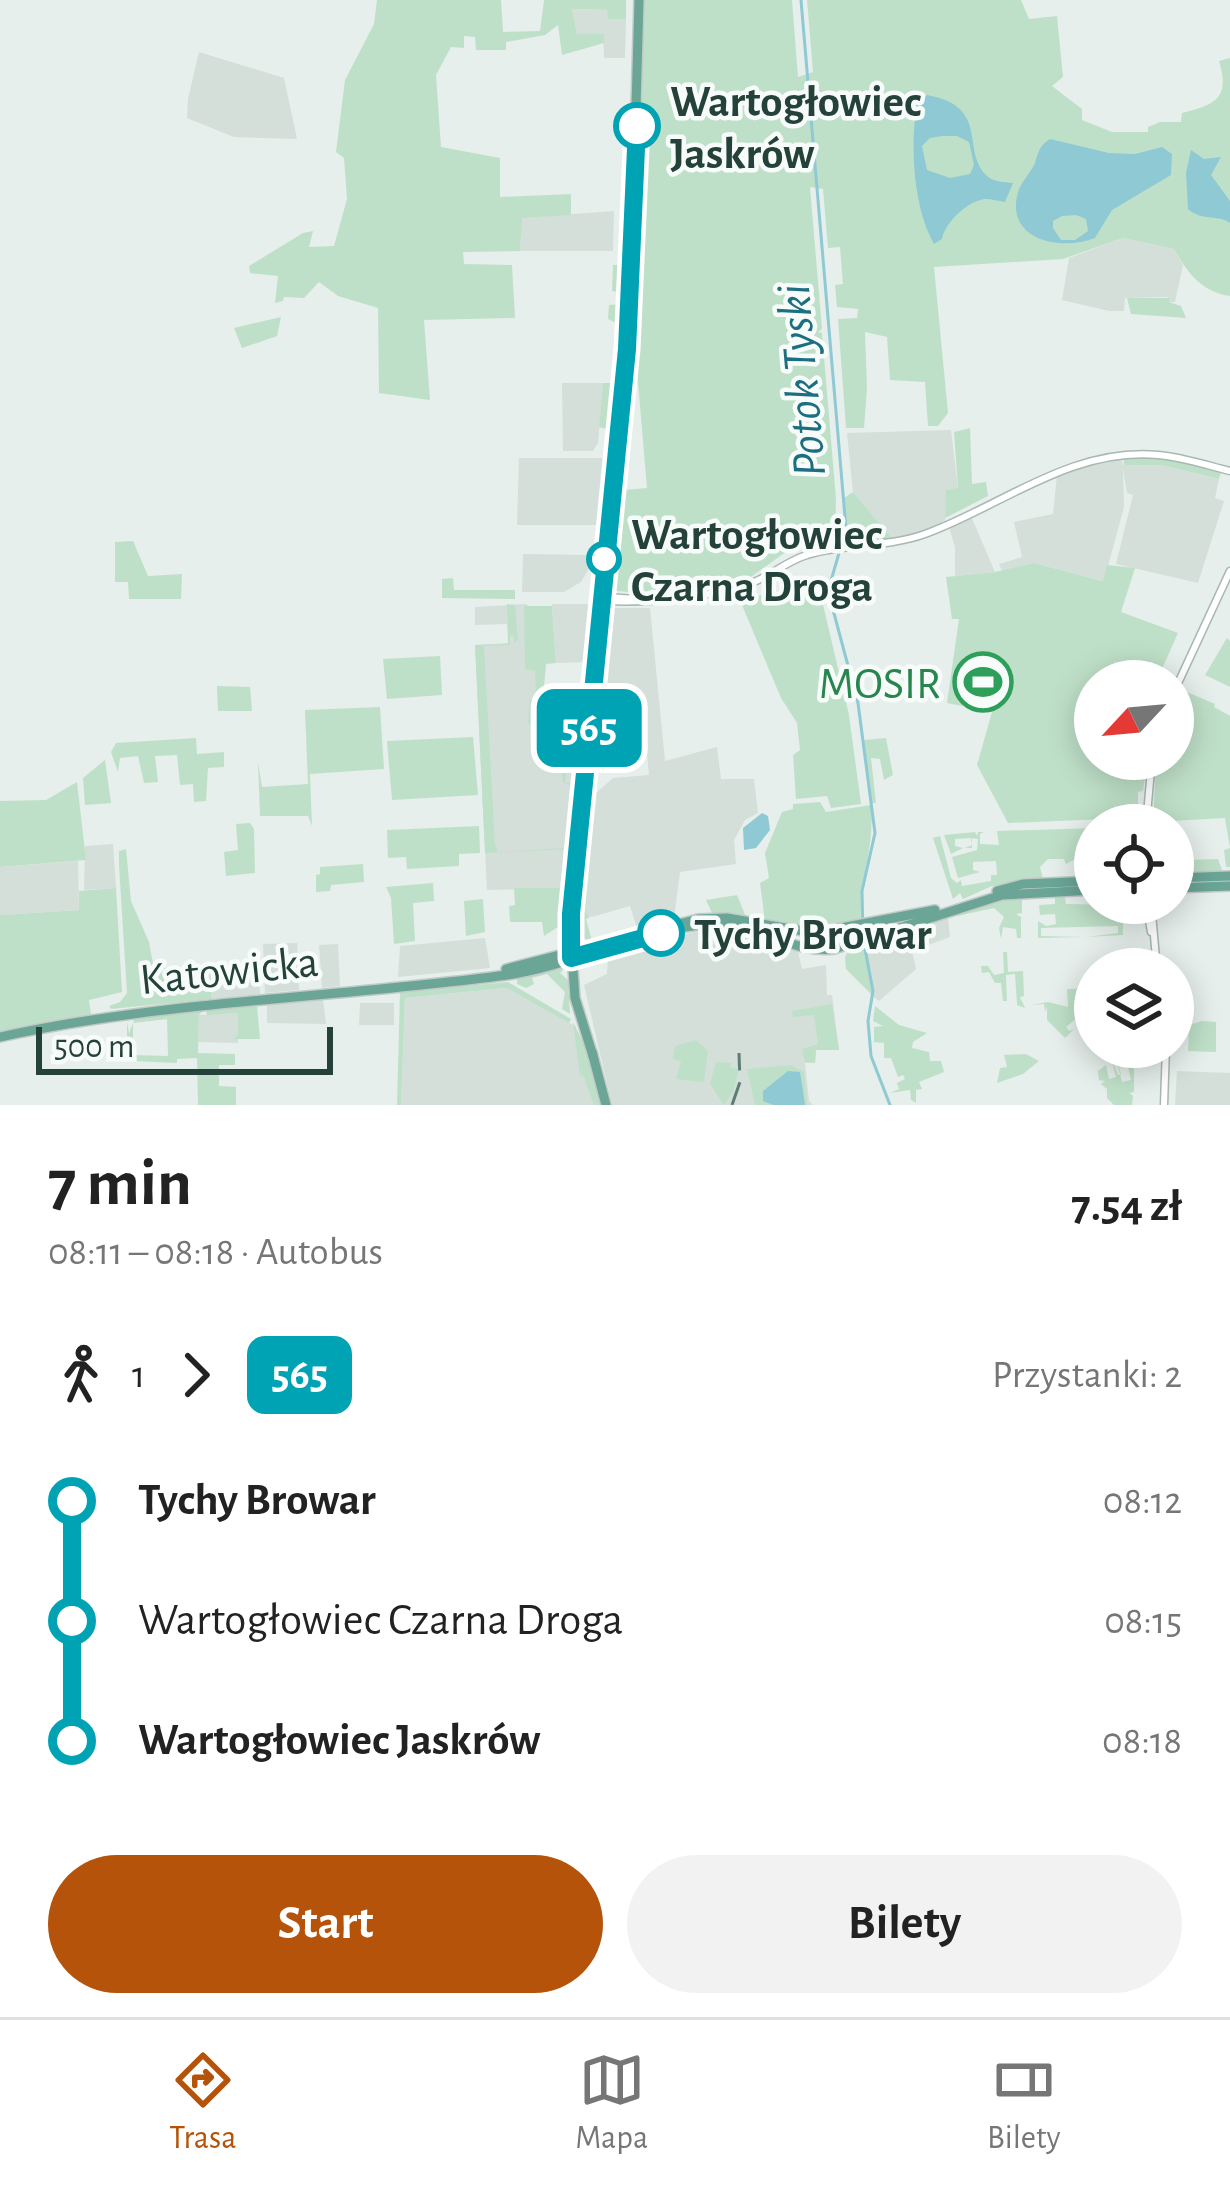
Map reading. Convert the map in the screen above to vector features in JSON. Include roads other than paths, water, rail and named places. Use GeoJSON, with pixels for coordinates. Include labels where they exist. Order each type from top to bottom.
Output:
{"type":"FeatureCollection","features":[{"type":"Feature","properties":{"kind":"main road"},"geometry":{"type":"LineString","coordinates":[[605,1105],[575,975],[573,929],[630,318],[636,0]]}},
{"type":"Feature","properties":{"kind":"main road"},"geometry":{"type":"LineString","coordinates":[[1194,877],[1230,876]]}},
{"type":"Feature","properties":{"kind":"main road"},"geometry":{"type":"LineString","coordinates":[[1041,887],[1074,883]]}},
{"type":"Feature","properties":{"kind":"main road","name":"Katowicka"},"geometry":{"type":"LineString","coordinates":[[0,1037],[109,1014],[512,974],[673,923],[713,917],[796,931],[838,931],[934,910],[1011,886],[1041,887]]}},
{"type":"Feature","properties":{"kind":"main road"},"geometry":{"type":"LineString","coordinates":[[1194,887],[1230,886]]}},
{"type":"Feature","properties":{"kind":"main road"},"geometry":{"type":"LineString","coordinates":[[1041,887],[1074,889]]}},
{"type":"Feature","properties":{"kind":"main road","name":"Katowicka"},"geometry":{"type":"LineString","coordinates":[[594,948],[712,923],[812,950],[863,940],[986,899],[1041,887]]}},
{"type":"Feature","properties":{"kind":"main road"},"geometry":{"type":"LineString","coordinates":[[573,929],[581,942],[594,948],[575,975]]}},
{"type":"Feature","properties":{"kind":"main road"},"geometry":{"type":"LineString","coordinates":[[573,929],[553,959],[575,975]]}},
{"type":"Feature","properties":{"kind":"street"},"geometry":{"type":"LineString","coordinates":[[603,599],[656,601],[753,583],[797,558],[878,546],[955,522],[1028,484],[1112,456],[1157,454],[1230,471]]}},
{"type":"Feature","properties":{"kind":"street"},"geometry":{"type":"LineString","coordinates":[[1189,660],[1230,572]]}},
{"type":"Feature","properties":{"kind":"street"},"geometry":{"type":"LineString","coordinates":[[1164,1105],[1165,1068]]}},
{"type":"Feature","properties":{"kind":"water"},"geometry":{"type":"Polygon","coordinates":[[[927,95],[959,109],[967,119],[975,154],[986,175],[1013,183],[1005,202],[985,199],[964,208],[934,244],[915,175],[917,103],[927,95]],[[957,136],[930,138],[922,146],[927,170],[950,178],[970,174],[974,165],[969,142],[957,136]]]}},
{"type":"Feature","properties":{"kind":"water"},"geometry":{"type":"Polygon","coordinates":[[[1050,139],[1109,153],[1135,154],[1162,147],[1172,154],[1171,175],[1112,210],[1095,238],[1081,242],[1051,242],[1026,230],[1016,206],[1019,189],[1050,139]],[[1062,216],[1053,221],[1053,228],[1061,240],[1075,240],[1088,231],[1086,219],[1062,216]]]}},
{"type":"Feature","properties":{"kind":"water"},"geometry":{"type":"Polygon","coordinates":[[[1191,150],[1204,159],[1221,157],[1211,175],[1230,201],[1230,223],[1188,209],[1186,173],[1191,150]]]}},
{"type":"Feature","properties":{"kind":"water"},"geometry":{"type":"Polygon","coordinates":[[[762,813],[768,816],[770,830],[756,848],[744,850],[743,828],[762,813]]]}},
{"type":"Feature","properties":{"kind":"water"},"geometry":{"type":"Polygon","coordinates":[[[788,1071],[800,1072],[805,1105],[763,1101],[763,1091],[788,1071]]]}},
{"type":"Feature","properties":{"kind":"waterway","name":"Potok Tyski"},"geometry":{"type":"LineString","coordinates":[[801,0],[846,529],[828,591],[858,703],[875,833],[862,891],[863,934]]}},
{"type":"Feature","properties":{"kind":"waterway","name":"Potok Tyski"},"geometry":{"type":"LineString","coordinates":[[864,944],[873,991],[868,1021],[871,1056],[890,1105]]}},
{"type":"Feature","properties":{"kind":"railway"},"geometry":{"type":"LineString","coordinates":[[732,1105],[740,1082],[739,1053]]}},
{"type":"Feature","properties":{"kind":"place","name":"Wartogłowiec Jaskrów"},"geometry":{"type":"Point","coordinates":[637,126]}},
{"type":"Feature","properties":{"kind":"place","name":"Wartogłowiec Czarna Droga"},"geometry":{"type":"Point","coordinates":[604,559]}},
{"type":"Feature","properties":{"kind":"place","name":"MOSIR"},"geometry":{"type":"Point","coordinates":[983,682]}},
{"type":"Feature","properties":{"kind":"place","name":"Tychy Browar"},"geometry":{"type":"Point","coordinates":[661,933]}}]}
